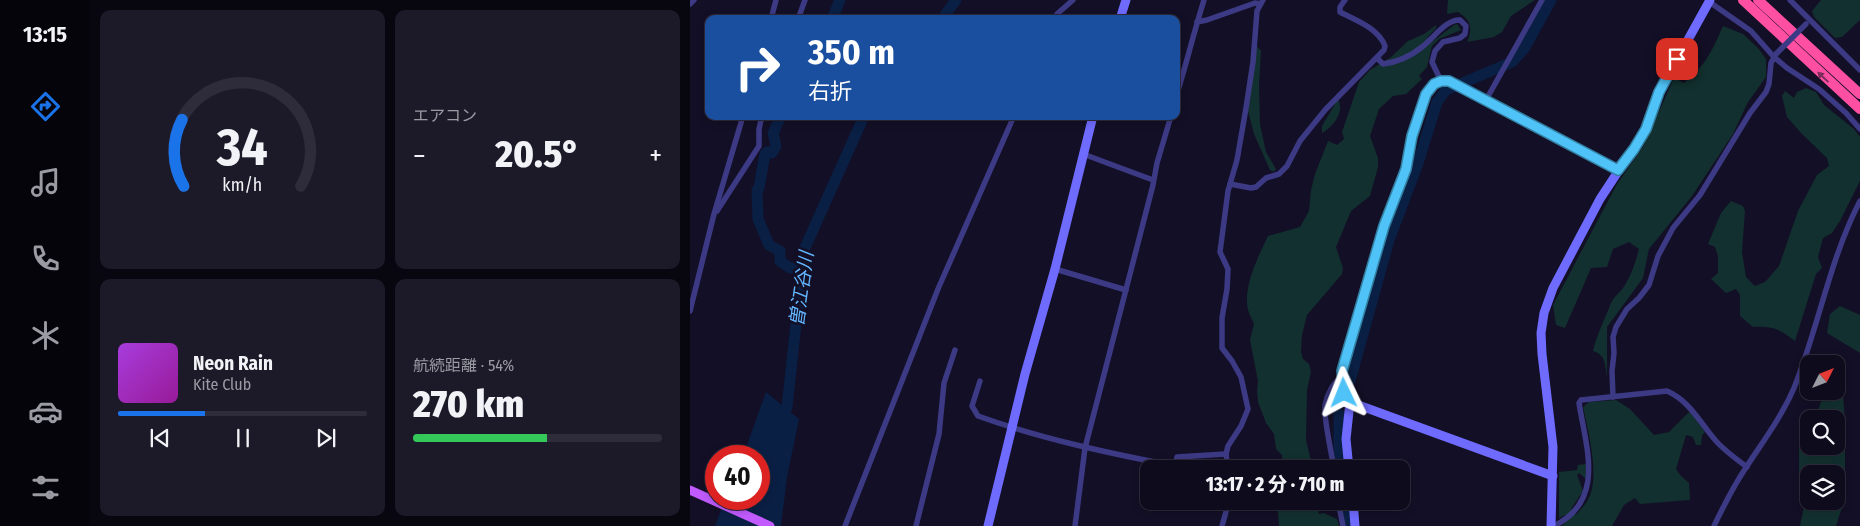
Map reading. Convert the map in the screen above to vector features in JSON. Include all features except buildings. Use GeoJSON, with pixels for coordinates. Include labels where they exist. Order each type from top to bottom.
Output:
{"type":"FeatureCollection","features":[{"type":"Feature","properties":{"kind":"highway"},"geometry":{"type":"LineString","coordinates":[[1742,0],[1860,109]]}},
{"type":"Feature","properties":{"kind":"highway"},"geometry":{"type":"LineString","coordinates":[[1758,0],[1860,94]]}},
{"type":"Feature","properties":{"kind":"main road"},"geometry":{"type":"LineString","coordinates":[[690,490],[770,526]]}},
{"type":"Feature","properties":{"kind":"street"},"geometry":{"type":"LineString","coordinates":[[690,4],[694,0]]}},
{"type":"Feature","properties":{"kind":"street"},"geometry":{"type":"LineString","coordinates":[[772,15],[776,0]]}},
{"type":"Feature","properties":{"kind":"street"},"geometry":{"type":"LineString","coordinates":[[799,15],[805,0]]}},
{"type":"Feature","properties":{"kind":"street"},"geometry":{"type":"LineString","coordinates":[[1057,15],[1073,0]]}},
{"type":"Feature","properties":{"kind":"street"},"geometry":{"type":"LineString","coordinates":[[1121,15],[1126,0]]}},
{"type":"Feature","properties":{"kind":"street"},"geometry":{"type":"LineString","coordinates":[[1180,83],[1204,0]]}},
{"type":"Feature","properties":{"kind":"street"},"geometry":{"type":"LineString","coordinates":[[1230,184],[1251,188],[1266,178],[1279,174],[1287,166],[1300,141],[1325,110],[1377,58],[1385,46],[1382,37],[1376,32],[1340,12],[1340,7],[1344,0]]}},
{"type":"Feature","properties":{"kind":"street"},"geometry":{"type":"LineString","coordinates":[[1486,100],[1542,0]]}},
{"type":"Feature","properties":{"kind":"street"},"geometry":{"type":"LineString","coordinates":[[1790,0],[1808,22],[1860,70]]}},
{"type":"Feature","properties":{"kind":"street"},"geometry":{"type":"LineString","coordinates":[[1552,526],[1553,447],[1542,354],[1541,333],[1544,313],[1558,280],[1600,199],[1646,129],[1659,92],[1709,1],[1750,32],[1775,56],[1818,88],[1846,113],[1860,129]]}},
{"type":"Feature","properties":{"kind":"street"},"geometry":{"type":"LineString","coordinates":[[1197,22],[1262,2]]}},
{"type":"Feature","properties":{"kind":"street"},"geometry":{"type":"LineString","coordinates":[[1227,460],[1228,446],[1241,426],[1248,409],[1241,377],[1222,348],[1222,318],[1228,270],[1220,252],[1230,184],[1237,160],[1246,108],[1253,62],[1257,11],[1262,2]]}},
{"type":"Feature","properties":{"kind":"street"},"geometry":{"type":"LineString","coordinates":[[1377,58],[1383,64],[1408,56],[1422,47],[1452,21],[1460,20],[1466,26],[1465,34],[1460,38],[1443,42],[1435,51],[1432,62],[1441,81]]}},
{"type":"Feature","properties":{"kind":"street"},"geometry":{"type":"LineString","coordinates":[[1612,397],[1613,337],[1616,327],[1627,309],[1649,285],[1658,256],[1673,228],[1700,196],[1750,113],[1766,92],[1775,56],[1808,22]]}},
{"type":"Feature","properties":{"kind":"street"},"geometry":{"type":"LineString","coordinates":[[1553,476],[1350,402],[1344,393],[1342,371],[1384,226],[1406,169],[1411,142],[1426,94],[1434,84],[1441,81],[1449,81],[1618,170]]}},
{"type":"Feature","properties":{"kind":"street"},"geometry":{"type":"LineString","coordinates":[[690,311],[714,214],[742,120]]}},
{"type":"Feature","properties":{"kind":"street"},"geometry":{"type":"LineString","coordinates":[[714,214],[759,146],[761,120]]}},
{"type":"Feature","properties":{"kind":"street"},"geometry":{"type":"LineString","coordinates":[[845,526],[938,289],[1012,120]]}},
{"type":"Feature","properties":{"kind":"street"},"geometry":{"type":"LineString","coordinates":[[988,526],[1092,120]]}},
{"type":"Feature","properties":{"kind":"street"},"geometry":{"type":"LineString","coordinates":[[1075,526],[1085,448],[1170,120]]}},
{"type":"Feature","properties":{"kind":"street"},"geometry":{"type":"LineString","coordinates":[[1083,154],[1154,180]]}},
{"type":"Feature","properties":{"kind":"street"},"geometry":{"type":"LineString","coordinates":[[1714,526],[1746,467],[1784,411],[1794,386],[1829,275],[1860,201]]}},
{"type":"Feature","properties":{"kind":"street"},"geometry":{"type":"LineString","coordinates":[[1055,269],[1126,290]]}},
{"type":"Feature","properties":{"kind":"street"},"geometry":{"type":"LineString","coordinates":[[916,526],[939,434],[944,383],[955,350]]}},
{"type":"Feature","properties":{"kind":"street"},"geometry":{"type":"LineString","coordinates":[[1332,460],[1325,405],[1335,381],[1342,378]]}},
{"type":"Feature","properties":{"kind":"street"},"geometry":{"type":"LineString","coordinates":[[980,380],[972,406],[975,412],[978,416],[1012,428],[1085,448],[1174,466],[1177,457],[1226,454]]}},
{"type":"Feature","properties":{"kind":"street"},"geometry":{"type":"LineString","coordinates":[[1552,526],[1574,512],[1586,494],[1589,480],[1589,462],[1578,403],[1581,400],[1655,391],[1667,391],[1677,395],[1696,414],[1716,441],[1746,467]]}},
{"type":"Feature","properties":{"kind":"street"},"geometry":{"type":"LineString","coordinates":[[1348,460],[1346,439],[1350,402]]}},
{"type":"Feature","properties":{"kind":"street"},"geometry":{"type":"LineString","coordinates":[[1222,526],[1226,510]]}},
{"type":"Feature","properties":{"kind":"street"},"geometry":{"type":"LineString","coordinates":[[1340,510],[1343,526]]}},
{"type":"Feature","properties":{"kind":"street"},"geometry":{"type":"LineString","coordinates":[[1353,510],[1355,526]]}},
{"type":"Feature","properties":{"kind":"green space"},"geometry":{"type":"Polygon","coordinates":[[[1448,0],[1535,0],[1511,16],[1502,32],[1494,37],[1467,42],[1470,25],[1466,18],[1458,12],[1447,14],[1448,0]]]}},
{"type":"Feature","properties":{"kind":"green space"},"geometry":{"type":"Polygon","coordinates":[[[1821,0],[1860,0],[1860,20],[1842,37],[1835,38],[1814,17],[1812,11],[1821,0]]]}},
{"type":"Feature","properties":{"kind":"green space"},"geometry":{"type":"Polygon","coordinates":[[[1457,24],[1461,30],[1439,39],[1432,46],[1427,67],[1419,76],[1422,79],[1406,94],[1393,96],[1379,109],[1370,136],[1378,158],[1378,167],[1370,196],[1351,211],[1336,247],[1343,268],[1342,274],[1307,315],[1302,335],[1301,352],[1303,359],[1309,364],[1311,372],[1307,390],[1306,440],[1311,460],[1282,460],[1282,455],[1276,449],[1274,434],[1266,423],[1258,402],[1258,381],[1250,340],[1254,324],[1247,304],[1249,284],[1255,264],[1268,236],[1300,227],[1309,211],[1315,174],[1328,141],[1337,145],[1344,139],[1342,132],[1359,82],[1370,70],[1391,57],[1408,41],[1424,34],[1436,25],[1436,28],[1427,38],[1428,45],[1457,24]]]}},
{"type":"Feature","properties":{"kind":"green space"},"geometry":{"type":"Polygon","coordinates":[[[1723,26],[1743,34],[1758,48],[1766,59],[1766,77],[1748,102],[1733,134],[1692,196],[1649,249],[1643,278],[1607,327],[1607,377],[1603,358],[1593,351],[1611,303],[1628,279],[1639,249],[1629,242],[1613,249],[1607,267],[1591,268],[1565,328],[1556,325],[1553,305],[1617,184],[1643,147],[1674,78],[1684,83],[1698,70],[1712,50],[1723,26]]]}},
{"type":"Feature","properties":{"kind":"green space"},"geometry":{"type":"Polygon","coordinates":[[[1256,45],[1261,51],[1259,85],[1260,124],[1266,152],[1276,169],[1274,172],[1270,170],[1254,134],[1248,111],[1256,45]]]}},
{"type":"Feature","properties":{"kind":"green space"},"geometry":{"type":"Polygon","coordinates":[[[1806,88],[1816,92],[1824,105],[1854,129],[1860,137],[1860,181],[1840,221],[1832,233],[1823,238],[1818,257],[1822,268],[1816,274],[1795,341],[1776,329],[1753,327],[1740,316],[1740,295],[1736,289],[1726,293],[1711,279],[1718,273],[1718,256],[1715,247],[1708,244],[1721,213],[1731,201],[1743,206],[1745,211],[1742,252],[1746,277],[1755,286],[1765,282],[1779,266],[1798,211],[1817,175],[1829,166],[1827,158],[1787,117],[1782,96],[1785,91],[1794,98],[1797,92],[1806,88]]]}},
{"type":"Feature","properties":{"kind":"green space"},"geometry":{"type":"Polygon","coordinates":[[[1338,99],[1340,109],[1337,119],[1322,133],[1322,126],[1338,99]]]}},
{"type":"Feature","properties":{"kind":"green space"},"geometry":{"type":"Polygon","coordinates":[[[1840,306],[1860,315],[1860,353],[1827,333],[1830,314],[1840,306]]]}},
{"type":"Feature","properties":{"kind":"green space"},"geometry":{"type":"Polygon","coordinates":[[[1616,400],[1630,409],[1654,435],[1669,432],[1689,412],[1691,413],[1705,432],[1702,435],[1701,445],[1696,445],[1693,437],[1686,435],[1676,469],[1689,483],[1690,500],[1640,504],[1635,498],[1624,505],[1612,526],[1562,526],[1569,519],[1565,515],[1559,518],[1559,472],[1577,470],[1578,465],[1586,464],[1586,479],[1579,473],[1577,475],[1583,491],[1571,509],[1576,515],[1591,494],[1593,482],[1592,456],[1583,407],[1589,402],[1616,400]]]}},
{"type":"Feature","properties":{"kind":"green space"},"geometry":{"type":"Polygon","coordinates":[[[1822,400],[1843,400],[1844,410],[1818,410],[1822,400]]]}},
{"type":"Feature","properties":{"kind":"green space"},"geometry":{"type":"Polygon","coordinates":[[[1800,442],[1800,455],[1845,455],[1845,465],[1800,465],[1800,482],[1799,444],[1800,442]]]}},
{"type":"Feature","properties":{"kind":"green space"},"geometry":{"type":"Polygon","coordinates":[[[1278,510],[1318,510],[1319,514],[1324,513],[1337,519],[1339,526],[1279,526],[1278,510]]]}},
{"type":"Feature","properties":{"kind":"green space"},"geometry":{"type":"Polygon","coordinates":[[[1803,510],[1841,510],[1836,526],[1800,526],[1803,510]]]}},
{"type":"Feature","properties":{"kind":"water"},"geometry":{"type":"Polygon","coordinates":[[[766,392],[799,419],[787,477],[781,526],[715,526],[721,510],[770,510],[770,445],[747,445],[766,392]]]}},
{"type":"Feature","properties":{"kind":"waterway"},"geometry":{"type":"LineString","coordinates":[[834,15],[840,0]]}},
{"type":"Feature","properties":{"kind":"waterway","name":"曽江谷川"},"geometry":{"type":"LineString","coordinates":[[945,15],[956,0]]}},
{"type":"Feature","properties":{"kind":"waterway"},"geometry":{"type":"LineString","coordinates":[[1350,381],[1389,240],[1417,166],[1437,102],[1446,90],[1512,62],[1524,49],[1551,0]]}},
{"type":"Feature","properties":{"kind":"waterway"},"geometry":{"type":"LineString","coordinates":[[779,120],[773,133],[776,146],[772,153],[767,152],[765,154],[759,188],[757,190],[758,219],[769,245],[780,251],[780,261],[790,268],[802,269]]}},
{"type":"Feature","properties":{"kind":"waterway","name":"曽江谷川"},"geometry":{"type":"LineString","coordinates":[[780,422],[787,407],[804,250],[862,120]]}},
{"type":"Feature","properties":{"kind":"waterway"},"geometry":{"type":"LineString","coordinates":[[1339,414],[1340,460]]}},
{"type":"Feature","properties":{"kind":"waterway"},"geometry":{"type":"LineString","coordinates":[[1348,510],[1350,526]]}},
{"type":"Feature","properties":{"kind":"route"},"geometry":{"type":"LineString","coordinates":[[1344,393],[1342,371],[1384,226],[1401,185],[1412,136],[1426,94],[1434,84],[1441,81],[1449,81],[1618,170],[1646,129],[1659,92],[1677,59]]}}]}
